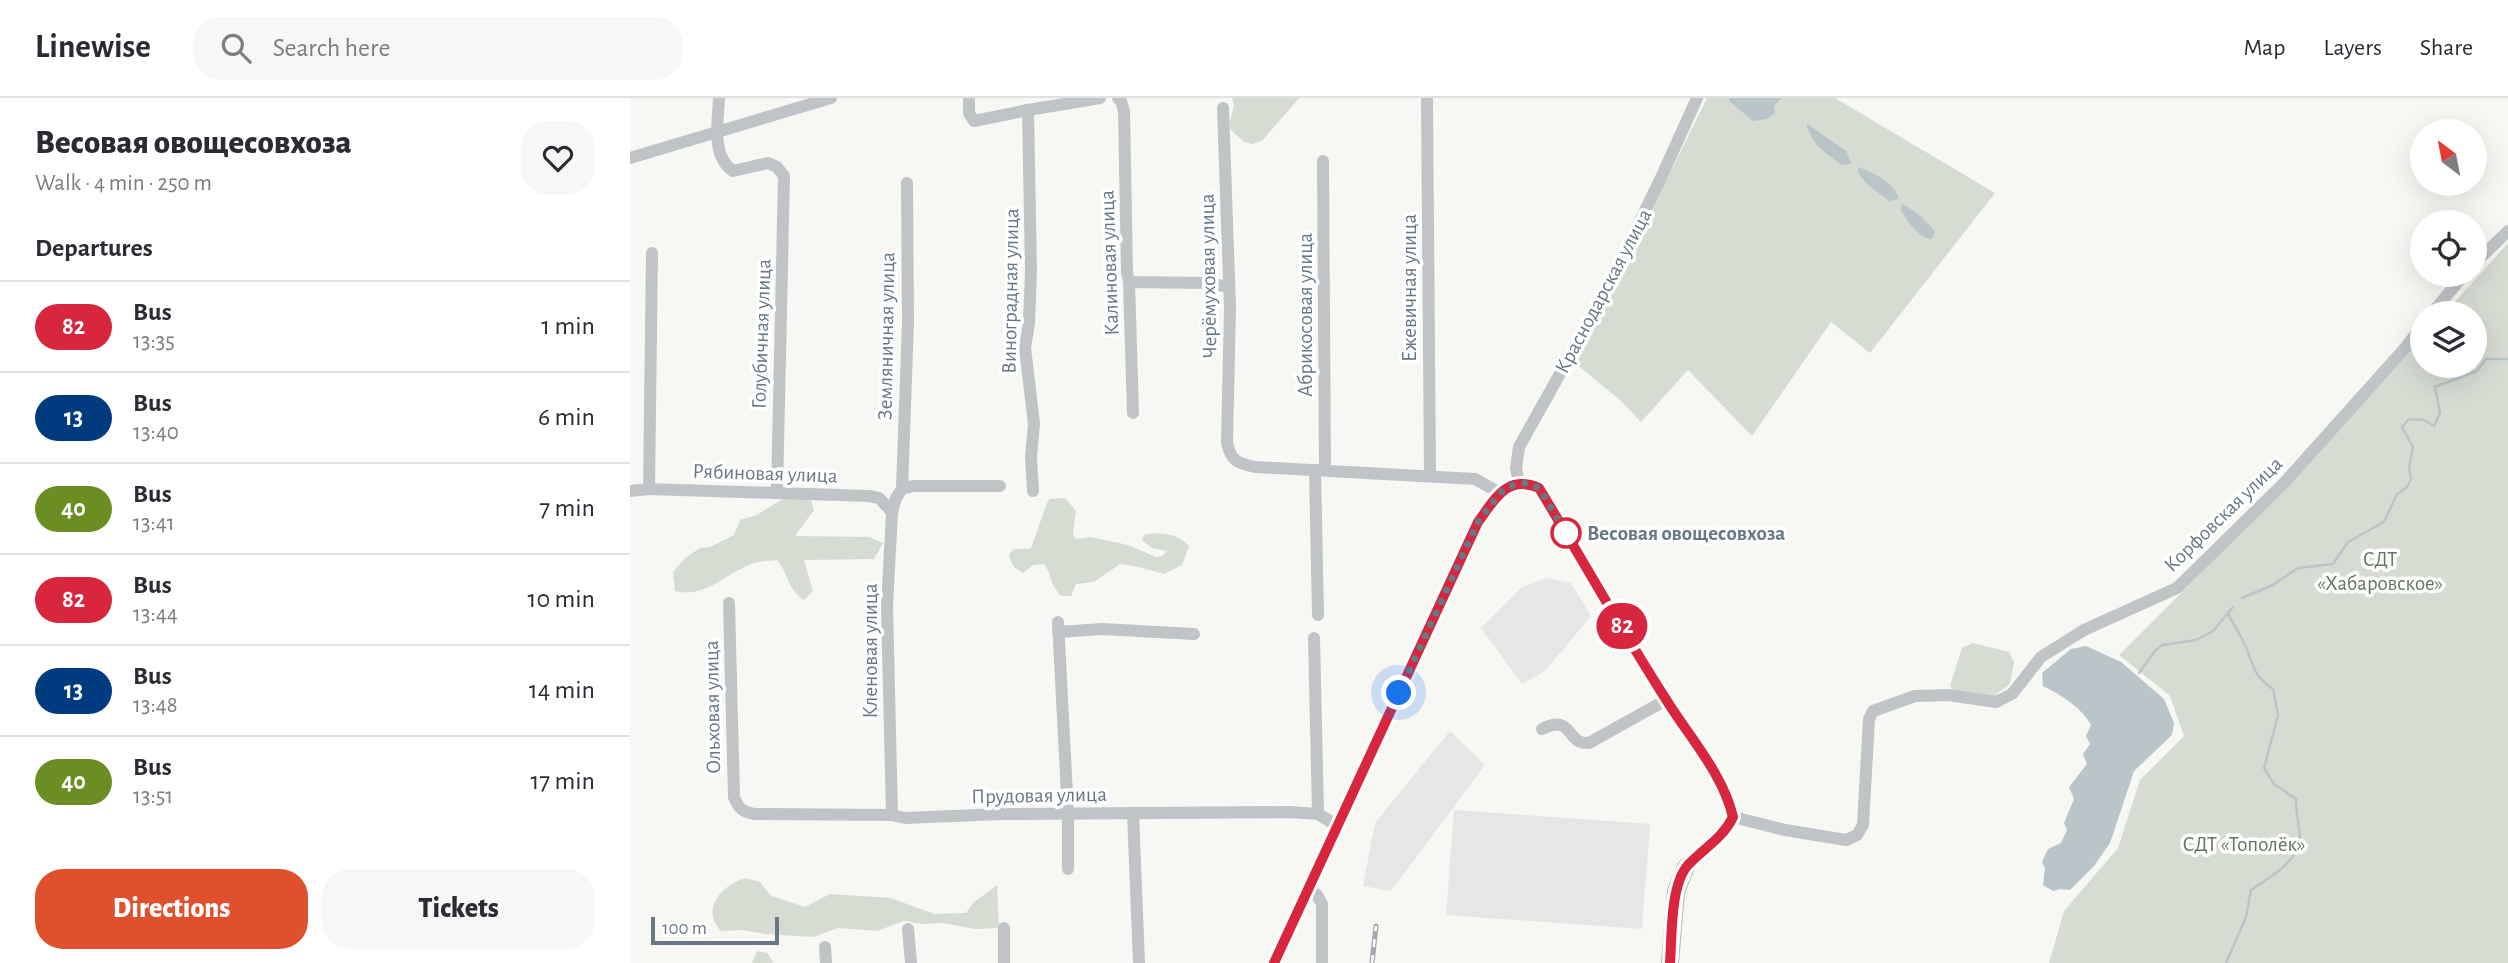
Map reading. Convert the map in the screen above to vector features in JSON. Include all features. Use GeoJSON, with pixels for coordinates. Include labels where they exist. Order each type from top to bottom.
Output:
{"type":"FeatureCollection","features":[{"type":"Feature","properties":{"kind":"main road"},"geometry":{"type":"LineString","coordinates":[[1670,963],[1676,891],[1686,867]]}},
{"type":"Feature","properties":{"kind":"street"},"geometry":{"type":"LineString","coordinates":[[719,98],[719,132]]}},
{"type":"Feature","properties":{"kind":"street"},"geometry":{"type":"LineString","coordinates":[[630,158],[831,98]]}},
{"type":"Feature","properties":{"kind":"street"},"geometry":{"type":"LineString","coordinates":[[969,98],[970,113],[974,121],[1100,98]]}},
{"type":"Feature","properties":{"kind":"street","name":"Калиновая улица"},"geometry":{"type":"LineString","coordinates":[[1118,98],[1124,111],[1126,272],[1129,282],[1133,413]]}},
{"type":"Feature","properties":{"kind":"street","name":"Краснодарская улица"},"geometry":{"type":"LineString","coordinates":[[1519,484],[1516,468],[1519,447],[1599,304],[1697,98]]}},
{"type":"Feature","properties":{"kind":"street","name":"Ежевичная улица"},"geometry":{"type":"LineString","coordinates":[[1427,99],[1430,476]]}},
{"type":"Feature","properties":{"kind":"street","name":"Черёмуховая улица"},"geometry":{"type":"LineString","coordinates":[[1223,108],[1229,287],[1229,454],[1241,464],[1320,470]]}},
{"type":"Feature","properties":{"kind":"street","name":"Виноградная улица"},"geometry":{"type":"LineString","coordinates":[[1028,110],[1031,272],[1025,348],[1034,424],[1032,491]]}},
{"type":"Feature","properties":{"kind":"street","name":"Голубичная улица"},"geometry":{"type":"LineString","coordinates":[[719,132],[720,155],[731,170],[768,163],[777,167],[784,176],[776,492]]}},
{"type":"Feature","properties":{"kind":"street","name":"Абрикосовая улица"},"geometry":{"type":"LineString","coordinates":[[1318,615],[1323,161]]}},
{"type":"Feature","properties":{"kind":"street","name":"Земляничная улица"},"geometry":{"type":"LineString","coordinates":[[902,489],[908,323],[907,183]]}},
{"type":"Feature","properties":{"kind":"street"},"geometry":{"type":"LineString","coordinates":[[2487,251],[2508,231]]}},
{"type":"Feature","properties":{"kind":"street"},"geometry":{"type":"LineString","coordinates":[[649,489],[652,253]]}},
{"type":"Feature","properties":{"kind":"street"},"geometry":{"type":"LineString","coordinates":[[1129,282],[1207,283],[1229,287]]}},
{"type":"Feature","properties":{"kind":"street"},"geometry":{"type":"LineString","coordinates":[[2442,301],[2454,287]]}},
{"type":"Feature","properties":{"kind":"street","name":"Корфовская улица"},"geometry":{"type":"LineString","coordinates":[[1733,817],[1784,830],[1846,840],[1857,835],[1863,825],[1869,719],[1873,711],[1915,696],[1948,695],[1996,702],[2012,694],[2041,657],[2084,630],[2177,587],[2284,483],[2410,342]]}},
{"type":"Feature","properties":{"kind":"street"},"geometry":{"type":"LineString","coordinates":[[1320,470],[1475,479],[1500,493]]}},
{"type":"Feature","properties":{"kind":"street"},"geometry":{"type":"LineString","coordinates":[[1274,963],[1478,522],[1500,493],[1510,486],[1526,483],[1539,488],[1666,700],[1719,779],[1733,817],[1726,831],[1686,867]]}},
{"type":"Feature","properties":{"kind":"street"},"geometry":{"type":"LineString","coordinates":[[902,489],[913,485],[1000,486]]}},
{"type":"Feature","properties":{"kind":"street","name":"Рябиновая улица"},"geometry":{"type":"LineString","coordinates":[[630,491],[649,489],[869,496],[878,498],[892,512]]}},
{"type":"Feature","properties":{"kind":"street","name":"Кленовая улица"},"geometry":{"type":"LineString","coordinates":[[892,815],[887,606],[892,512],[902,489]]}},
{"type":"Feature","properties":{"kind":"street","name":"Ольховая улица"},"geometry":{"type":"LineString","coordinates":[[729,603],[734,797],[739,808]]}},
{"type":"Feature","properties":{"kind":"street"},"geometry":{"type":"LineString","coordinates":[[1068,869],[1068,814],[1058,627],[1194,634]]}},
{"type":"Feature","properties":{"kind":"street"},"geometry":{"type":"LineString","coordinates":[[1314,638],[1318,814]]}},
{"type":"Feature","properties":{"kind":"street"},"geometry":{"type":"LineString","coordinates":[[1542,729],[1562,724],[1578,742],[1589,743],[1666,700]]}},
{"type":"Feature","properties":{"kind":"street","name":"Прудовая улица"},"geometry":{"type":"LineString","coordinates":[[739,808],[754,814],[892,815],[905,818],[1267,812],[1318,814],[1338,826]]}},
{"type":"Feature","properties":{"kind":"street"},"geometry":{"type":"LineString","coordinates":[[1133,813],[1139,963]]}},
{"type":"Feature","properties":{"kind":"street"},"geometry":{"type":"LineString","coordinates":[[1309,888],[1322,904],[1322,963]]}},
{"type":"Feature","properties":{"kind":"street"},"geometry":{"type":"LineString","coordinates":[[1003,928],[1004,963]]}},
{"type":"Feature","properties":{"kind":"street"},"geometry":{"type":"LineString","coordinates":[[908,929],[911,963]]}},
{"type":"Feature","properties":{"kind":"street"},"geometry":{"type":"LineString","coordinates":[[825,947],[826,963]]}},
{"type":"Feature","properties":{"kind":"shaded area"},"geometry":{"type":"Polygon","coordinates":[[[1729,98],[1782,98],[1774,106],[1775,113],[1767,119],[1753,121],[1729,101],[1729,98]]]}},
{"type":"Feature","properties":{"kind":"shaded area"},"geometry":{"type":"Polygon","coordinates":[[[1806,123],[1846,151],[1852,164],[1841,165],[1824,151],[1812,138],[1806,123]]]}},
{"type":"Feature","properties":{"kind":"shaded area"},"geometry":{"type":"Polygon","coordinates":[[[1858,167],[1883,179],[1899,199],[1889,201],[1867,184],[1858,173],[1858,167]]]}},
{"type":"Feature","properties":{"kind":"shaded area"},"geometry":{"type":"Polygon","coordinates":[[[1902,204],[1931,227],[1935,232],[1932,239],[1922,236],[1914,229],[1901,211],[1902,204]]]}},
{"type":"Feature","properties":{"kind":"shaded area"},"geometry":{"type":"Polygon","coordinates":[[[1546,578],[1571,583],[1591,616],[1545,671],[1522,684],[1481,628],[1521,588],[1546,578]]]}},
{"type":"Feature","properties":{"kind":"shaded area"},"geometry":{"type":"Polygon","coordinates":[[[2086,646],[2121,662],[2164,699],[2174,723],[2172,735],[2134,771],[2110,843],[2094,866],[2070,890],[2053,891],[2043,885],[2045,868],[2042,862],[2048,849],[2061,843],[2067,830],[2064,823],[2074,799],[2069,787],[2087,764],[2083,754],[2090,744],[2086,736],[2091,725],[2076,707],[2043,686],[2042,673],[2071,649],[2086,646]]]}},
{"type":"Feature","properties":{"kind":"shaded area"},"geometry":{"type":"Polygon","coordinates":[[[1450,731],[1485,765],[1391,891],[1363,886],[1375,823],[1450,731]]]}},
{"type":"Feature","properties":{"kind":"shaded area"},"geometry":{"type":"Polygon","coordinates":[[[1454,810],[1650,824],[1642,929],[1446,915],[1454,810]]]}},
{"type":"Feature","properties":{"kind":"green space"},"geometry":{"type":"Polygon","coordinates":[[[1232,98],[1299,98],[1263,140],[1253,144],[1244,142],[1231,130],[1229,125],[1234,106],[1232,98]]]}},
{"type":"Feature","properties":{"kind":"green space"},"geometry":{"type":"Polygon","coordinates":[[[1707,98],[1835,98],[1995,193],[1870,353],[1831,322],[1752,436],[1688,370],[1641,422],[1620,400],[1576,364],[1707,98]]]}},
{"type":"Feature","properties":{"kind":"green space"},"geometry":{"type":"Polygon","coordinates":[[[2508,243],[2508,963],[2049,963],[2064,911],[2118,848],[2140,780],[2184,736],[2170,696],[2119,655],[2410,352],[2410,378],[2487,378],[2487,301],[2456,301],[2468,287],[2487,287],[2487,266],[2508,243]]]}},
{"type":"Feature","properties":{"kind":"green space"},"geometry":{"type":"Polygon","coordinates":[[[787,496],[810,498],[814,510],[795,536],[869,537],[883,543],[874,559],[804,560],[813,591],[804,600],[794,591],[777,560],[754,563],[697,591],[675,591],[673,572],[685,558],[700,548],[710,547],[734,535],[740,520],[757,515],[787,496]]]}},
{"type":"Feature","properties":{"kind":"green space"},"geometry":{"type":"Polygon","coordinates":[[[1065,498],[1076,511],[1073,534],[1076,539],[1091,537],[1128,545],[1156,557],[1167,551],[1152,548],[1142,540],[1144,535],[1168,534],[1189,546],[1182,565],[1164,574],[1120,564],[1094,582],[1076,584],[1071,596],[1061,596],[1044,564],[1033,565],[1023,573],[1014,567],[1009,557],[1015,549],[1031,548],[1050,499],[1065,498]]]}},
{"type":"Feature","properties":{"kind":"green space"},"geometry":{"type":"Polygon","coordinates":[[[1973,643],[2009,652],[2014,662],[2010,684],[1994,696],[1954,691],[1950,686],[1962,648],[1973,643]]]}},
{"type":"Feature","properties":{"kind":"green space"},"geometry":{"type":"Polygon","coordinates":[[[745,878],[760,882],[771,896],[805,907],[830,894],[891,898],[934,914],[966,913],[973,903],[997,885],[999,928],[975,929],[942,923],[904,921],[877,931],[838,928],[813,937],[741,930],[721,931],[713,914],[716,899],[729,886],[745,878]]]}},
{"type":"Feature","properties":{"kind":"green space"},"geometry":{"type":"Polygon","coordinates":[[[757,951],[767,953],[774,963],[752,963],[757,951]]]}},
{"type":"Feature","properties":{"kind":"waterway"},"geometry":{"type":"LineString","coordinates":[[2242,598],[2273,585],[2298,568],[2333,564],[2348,542],[2384,522],[2397,494],[2407,487],[2411,479],[2409,468],[2413,447],[2402,427],[2409,419],[2424,420],[2434,426],[2440,413],[2435,387],[2477,371],[2486,359],[2508,359]]}},
{"type":"Feature","properties":{"kind":"waterway"},"geometry":{"type":"LineString","coordinates":[[2139,673],[2162,645],[2196,640],[2213,631],[2233,607]]}},
{"type":"Feature","properties":{"kind":"waterway"},"geometry":{"type":"LineString","coordinates":[[2226,963],[2246,917],[2251,890],[2292,858],[2300,839],[2296,799],[2274,784],[2264,768],[2278,715],[2273,689],[2257,673],[2228,613]]}},
{"type":"Feature","properties":{"kind":"railway"},"geometry":{"type":"LineString","coordinates":[[1372,963],[1376,926]]}},
{"type":"Feature","properties":{"kind":"bus line","name":"82"},"geometry":{"type":"LineString","coordinates":[[1274,963],[1478,522],[1500,493],[1510,486],[1526,483],[1539,488],[1666,700],[1719,779],[1730,803],[1733,817],[1726,831],[1686,867],[1680,878],[1676,891],[1670,963]]}},
{"type":"Feature","properties":{"kind":"place","name":"Весовая овощесовхоза"},"geometry":{"type":"Point","coordinates":[1566,533]}},
{"type":"Feature","properties":{"kind":"route"},"geometry":{"type":"LineString","coordinates":[[1399,693],[1478,522],[1500,493],[1510,486],[1526,483],[1539,488],[1566,533]]}},
{"type":"Feature","properties":{"kind":"park label","name":"СДТ «Хабаровское»"},"geometry":{"type":"Point","coordinates":[2380,571]}},
{"type":"Feature","properties":{"kind":"park label","name":"СДТ «Тополёк»"},"geometry":{"type":"Point","coordinates":[2244,844]}}]}
